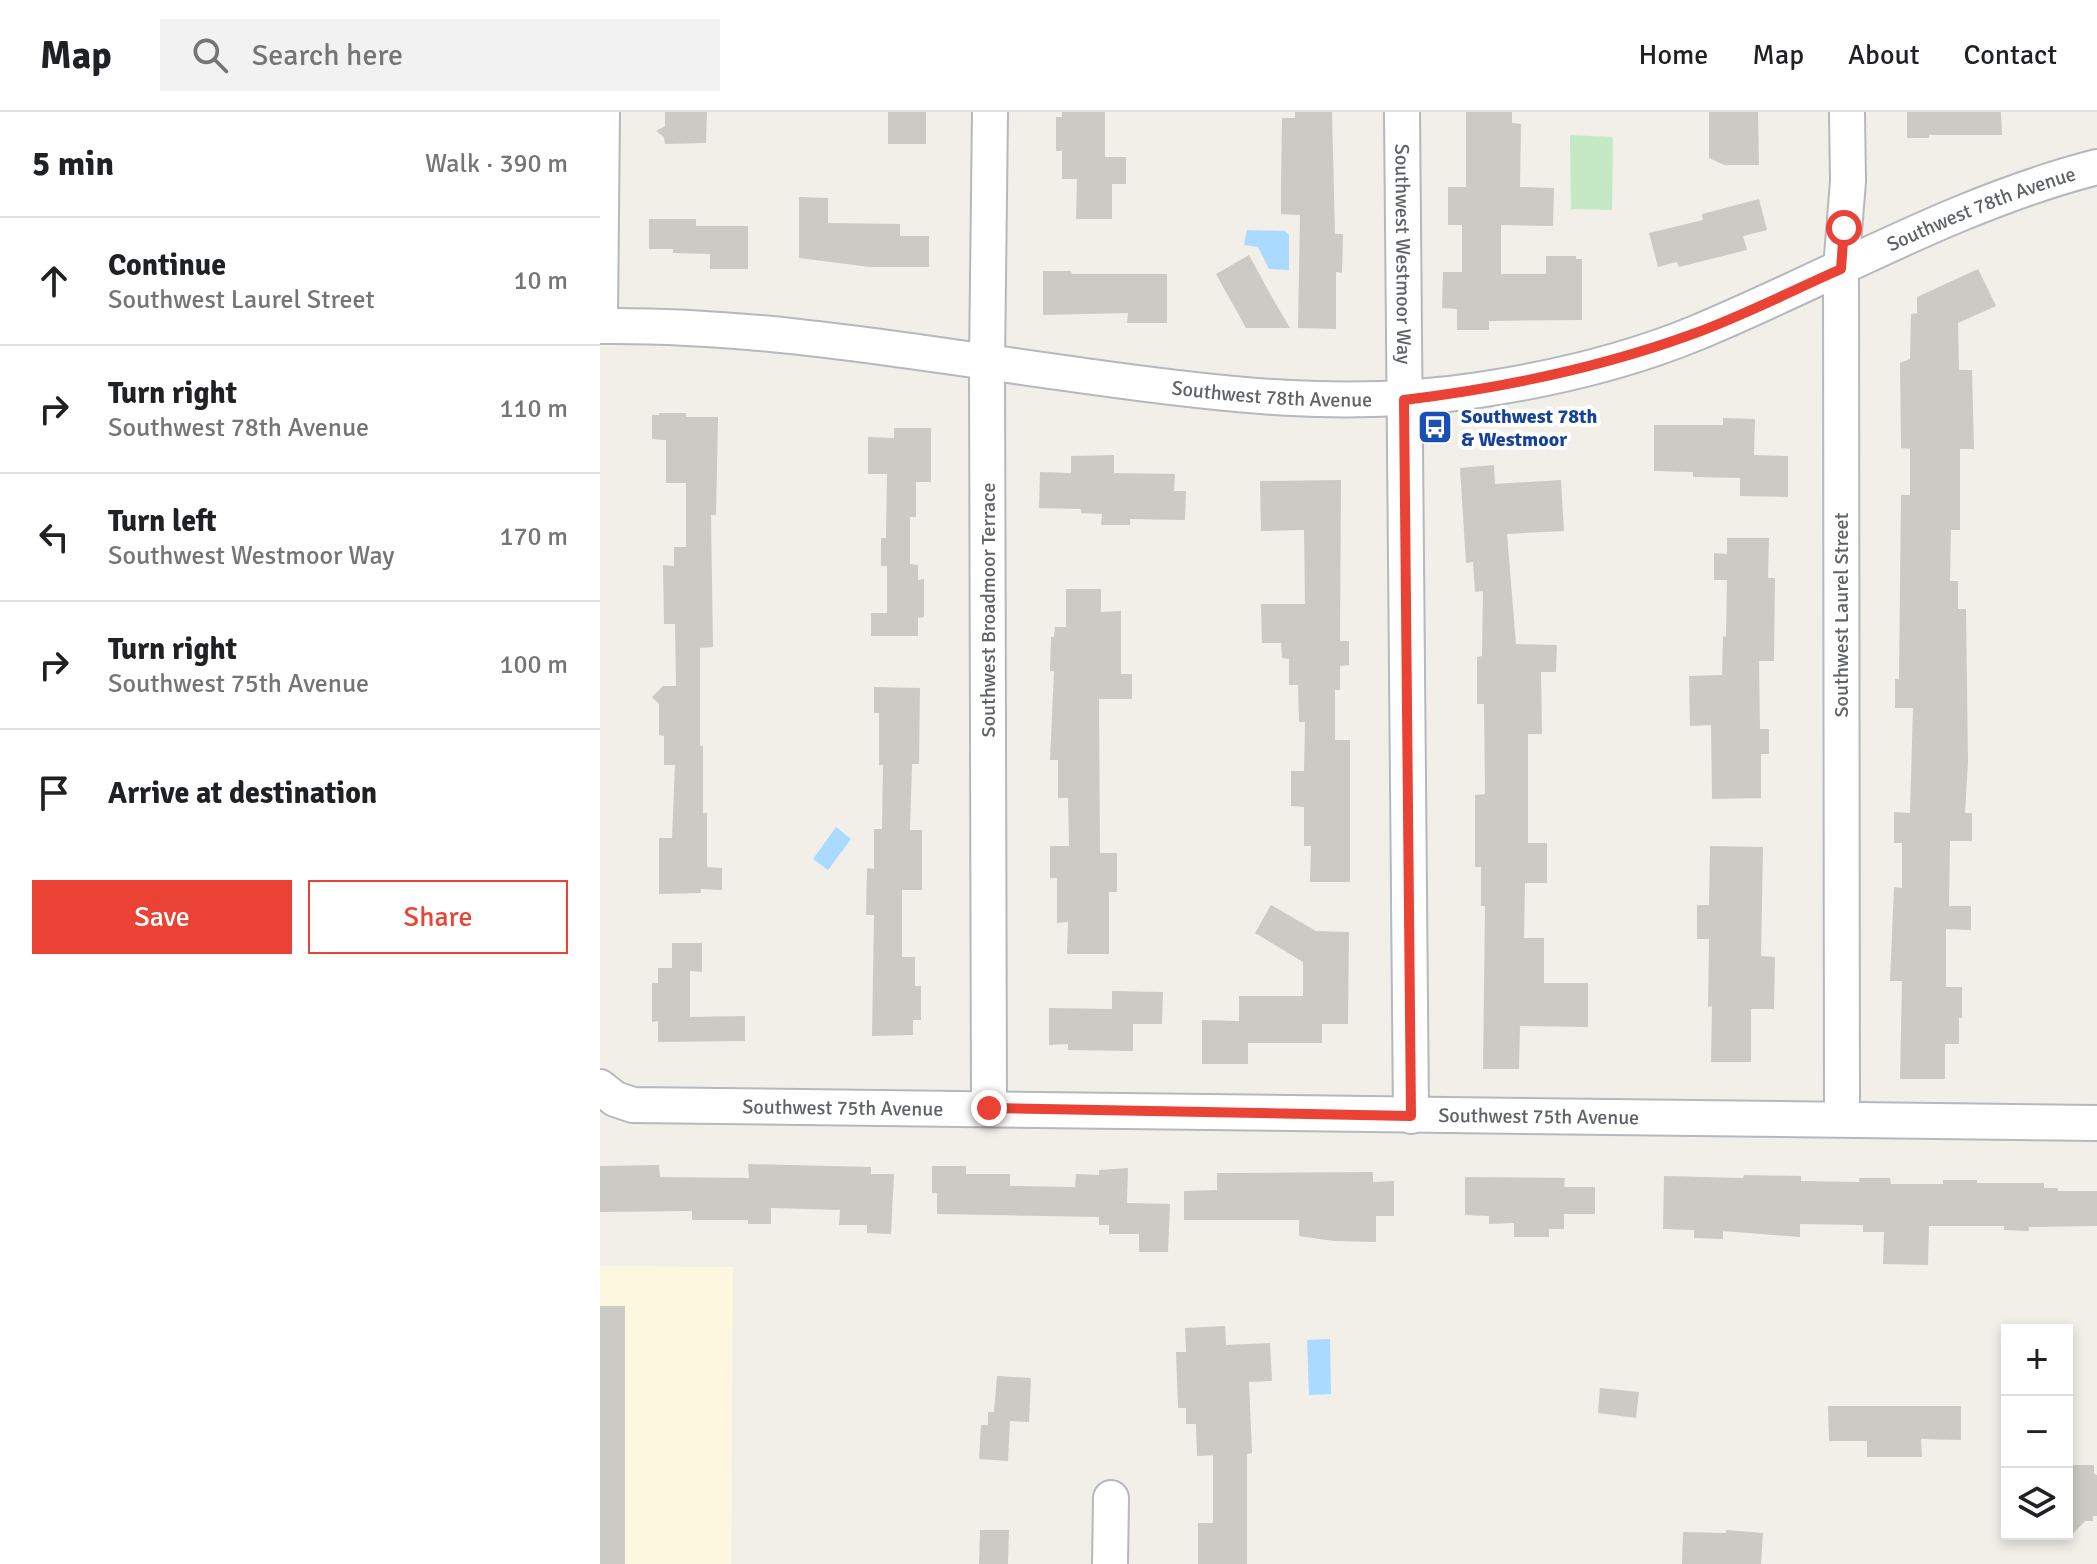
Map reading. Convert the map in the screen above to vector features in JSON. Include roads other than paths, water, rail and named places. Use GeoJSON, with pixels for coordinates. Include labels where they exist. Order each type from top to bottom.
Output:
{"type":"FeatureCollection","features":[{"type":"Feature","properties":{"kind":"street"},"geometry":{"type":"LineString","coordinates":[[600,315],[602,112]]}},
{"type":"Feature","properties":{"kind":"street","name":"Southwest Broadmoor Terrace"},"geometry":{"type":"LineString","coordinates":[[989,1108],[987,363],[990,112]]}},
{"type":"Feature","properties":{"kind":"street","name":"Southwest Westmoor Way"},"geometry":{"type":"LineString","coordinates":[[1402,112],[1411,1116]]}},
{"type":"Feature","properties":{"kind":"street","name":"Southwest Laurel Street"},"geometry":{"type":"LineString","coordinates":[[1842,1119],[1841,269],[1848,181],[1847,112]]}},
{"type":"Feature","properties":{"kind":"street","name":"Southwest 78th Avenue"},"geometry":{"type":"LineString","coordinates":[[600,326],[645,326],[826,339],[1218,393],[1357,402],[1404,400],[1553,377],[1626,357],[1693,334],[1973,209],[2097,167]]}},
{"type":"Feature","properties":{"kind":"street","name":"Southwest 75th Avenue"},"geometry":{"type":"LineString","coordinates":[[600,1087],[615,1099],[633,1105],[2097,1123]]}},
{"type":"Feature","properties":{"kind":"street"},"geometry":{"type":"LineString","coordinates":[[1110,1564],[1111,1498]]}},
{"type":"Feature","properties":{"kind":"water"},"geometry":{"type":"Polygon","coordinates":[[[1247,230],[1285,231],[1289,235],[1289,270],[1269,269],[1258,247],[1244,245],[1247,230]]]}},
{"type":"Feature","properties":{"kind":"water"},"geometry":{"type":"Polygon","coordinates":[[[836,827],[851,839],[828,870],[813,859],[836,827]]]}},
{"type":"Feature","properties":{"kind":"water"},"geometry":{"type":"Polygon","coordinates":[[[1330,1339],[1331,1394],[1309,1395],[1307,1340],[1330,1339]]]}},
{"type":"Feature","properties":{"kind":"place","name":"Southwest 78th & Westmoor"},"geometry":{"type":"Point","coordinates":[1435,427]}}]}
